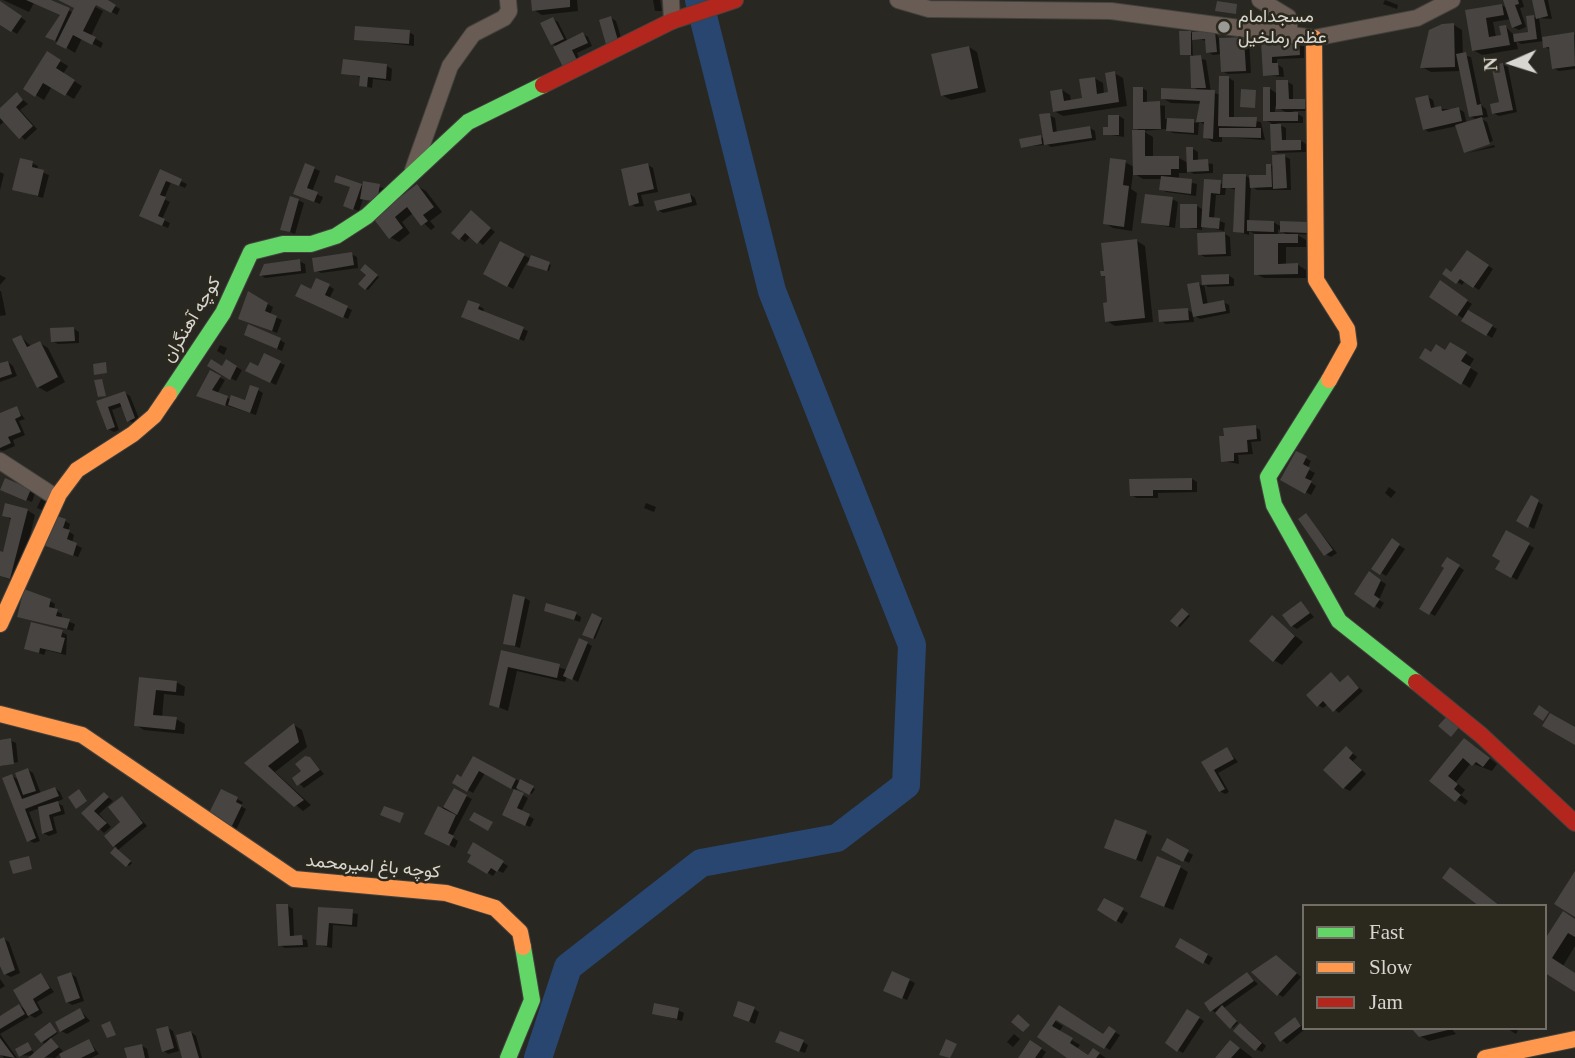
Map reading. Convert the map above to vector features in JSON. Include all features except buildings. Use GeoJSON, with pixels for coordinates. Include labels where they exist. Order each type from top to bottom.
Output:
{"type":"FeatureCollection","features":[{"type":"Feature","properties":{"kind":"main road","name":"کوچه آهنگران"},"geometry":{"type":"LineString","coordinates":[[0,624],[57,498],[77,470],[133,434],[154,416],[223,313],[251,251],[283,244],[311,244],[336,236],[367,216],[412,170],[468,122],[672,20],[731,1]]}},
{"type":"Feature","properties":{"kind":"main road"},"geometry":{"type":"LineString","coordinates":[[1314,38],[1316,279],[1347,329],[1349,344],[1339,365],[1268,477],[1275,505],[1339,621],[1481,735],[1575,823]]}},
{"type":"Feature","properties":{"kind":"main road","name":"کوچه باغ امیرمحمد"},"geometry":{"type":"LineString","coordinates":[[0,714],[82,735],[294,878],[446,893],[495,908],[520,932],[532,1000],[508,1058]]}},
{"type":"Feature","properties":{"kind":"main road"},"geometry":{"type":"LineString","coordinates":[[1485,1058],[1575,1039]]}},
{"type":"Feature","properties":{"kind":"street"},"geometry":{"type":"LineString","coordinates":[[412,170],[450,66],[473,34],[504,18],[509,11],[508,0]]}},
{"type":"Feature","properties":{"kind":"street"},"geometry":{"type":"LineString","coordinates":[[671,0],[672,20]]}},
{"type":"Feature","properties":{"kind":"street"},"geometry":{"type":"LineString","coordinates":[[898,0],[929,9],[1111,11],[1314,38],[1417,18],[1452,0]]}},
{"type":"Feature","properties":{"kind":"street"},"geometry":{"type":"LineString","coordinates":[[1260,0],[1288,17],[1290,35]]}},
{"type":"Feature","properties":{"kind":"street"},"geometry":{"type":"LineString","coordinates":[[0,461],[57,498]]}},
{"type":"Feature","properties":{"kind":"waterway"},"geometry":{"type":"LineString","coordinates":[[538,1058],[568,967],[701,863],[837,838],[906,785],[912,645],[772,291],[699,0]]}},
{"type":"Feature","properties":{"kind":"traffic: fast"},"geometry":{"type":"LineString","coordinates":[[169,394],[223,313],[251,252],[283,244],[311,244],[336,236],[367,216],[468,122],[543,85]]}},
{"type":"Feature","properties":{"kind":"traffic: fast"},"geometry":{"type":"LineString","coordinates":[[1329,380],[1268,477],[1274,505],[1339,621],[1416,682]]}},
{"type":"Feature","properties":{"kind":"traffic: fast"},"geometry":{"type":"LineString","coordinates":[[508,1058],[532,1000],[523,947]]}},
{"type":"Feature","properties":{"kind":"traffic: slow"},"geometry":{"type":"LineString","coordinates":[[1314,38],[1316,280],[1347,329],[1349,344],[1329,380]]}},
{"type":"Feature","properties":{"kind":"traffic: slow"},"geometry":{"type":"LineString","coordinates":[[0,624],[59,494],[77,470],[133,434],[154,416],[169,394]]}},
{"type":"Feature","properties":{"kind":"traffic: slow"},"geometry":{"type":"LineString","coordinates":[[0,714],[82,735],[294,879],[446,893],[495,908],[520,932],[523,947]]}},
{"type":"Feature","properties":{"kind":"traffic: slow"},"geometry":{"type":"LineString","coordinates":[[1485,1058],[1575,1039]]}},
{"type":"Feature","properties":{"kind":"traffic: jam"},"geometry":{"type":"LineString","coordinates":[[543,85],[672,21],[735,0]]}},
{"type":"Feature","properties":{"kind":"traffic: jam"},"geometry":{"type":"LineString","coordinates":[[1416,682],[1481,735],[1575,823]]}},
{"type":"Feature","properties":{"kind":"place","name":"مسجدامام عظم رملخیل"},"geometry":{"type":"Point","coordinates":[1224,27]}}]}
